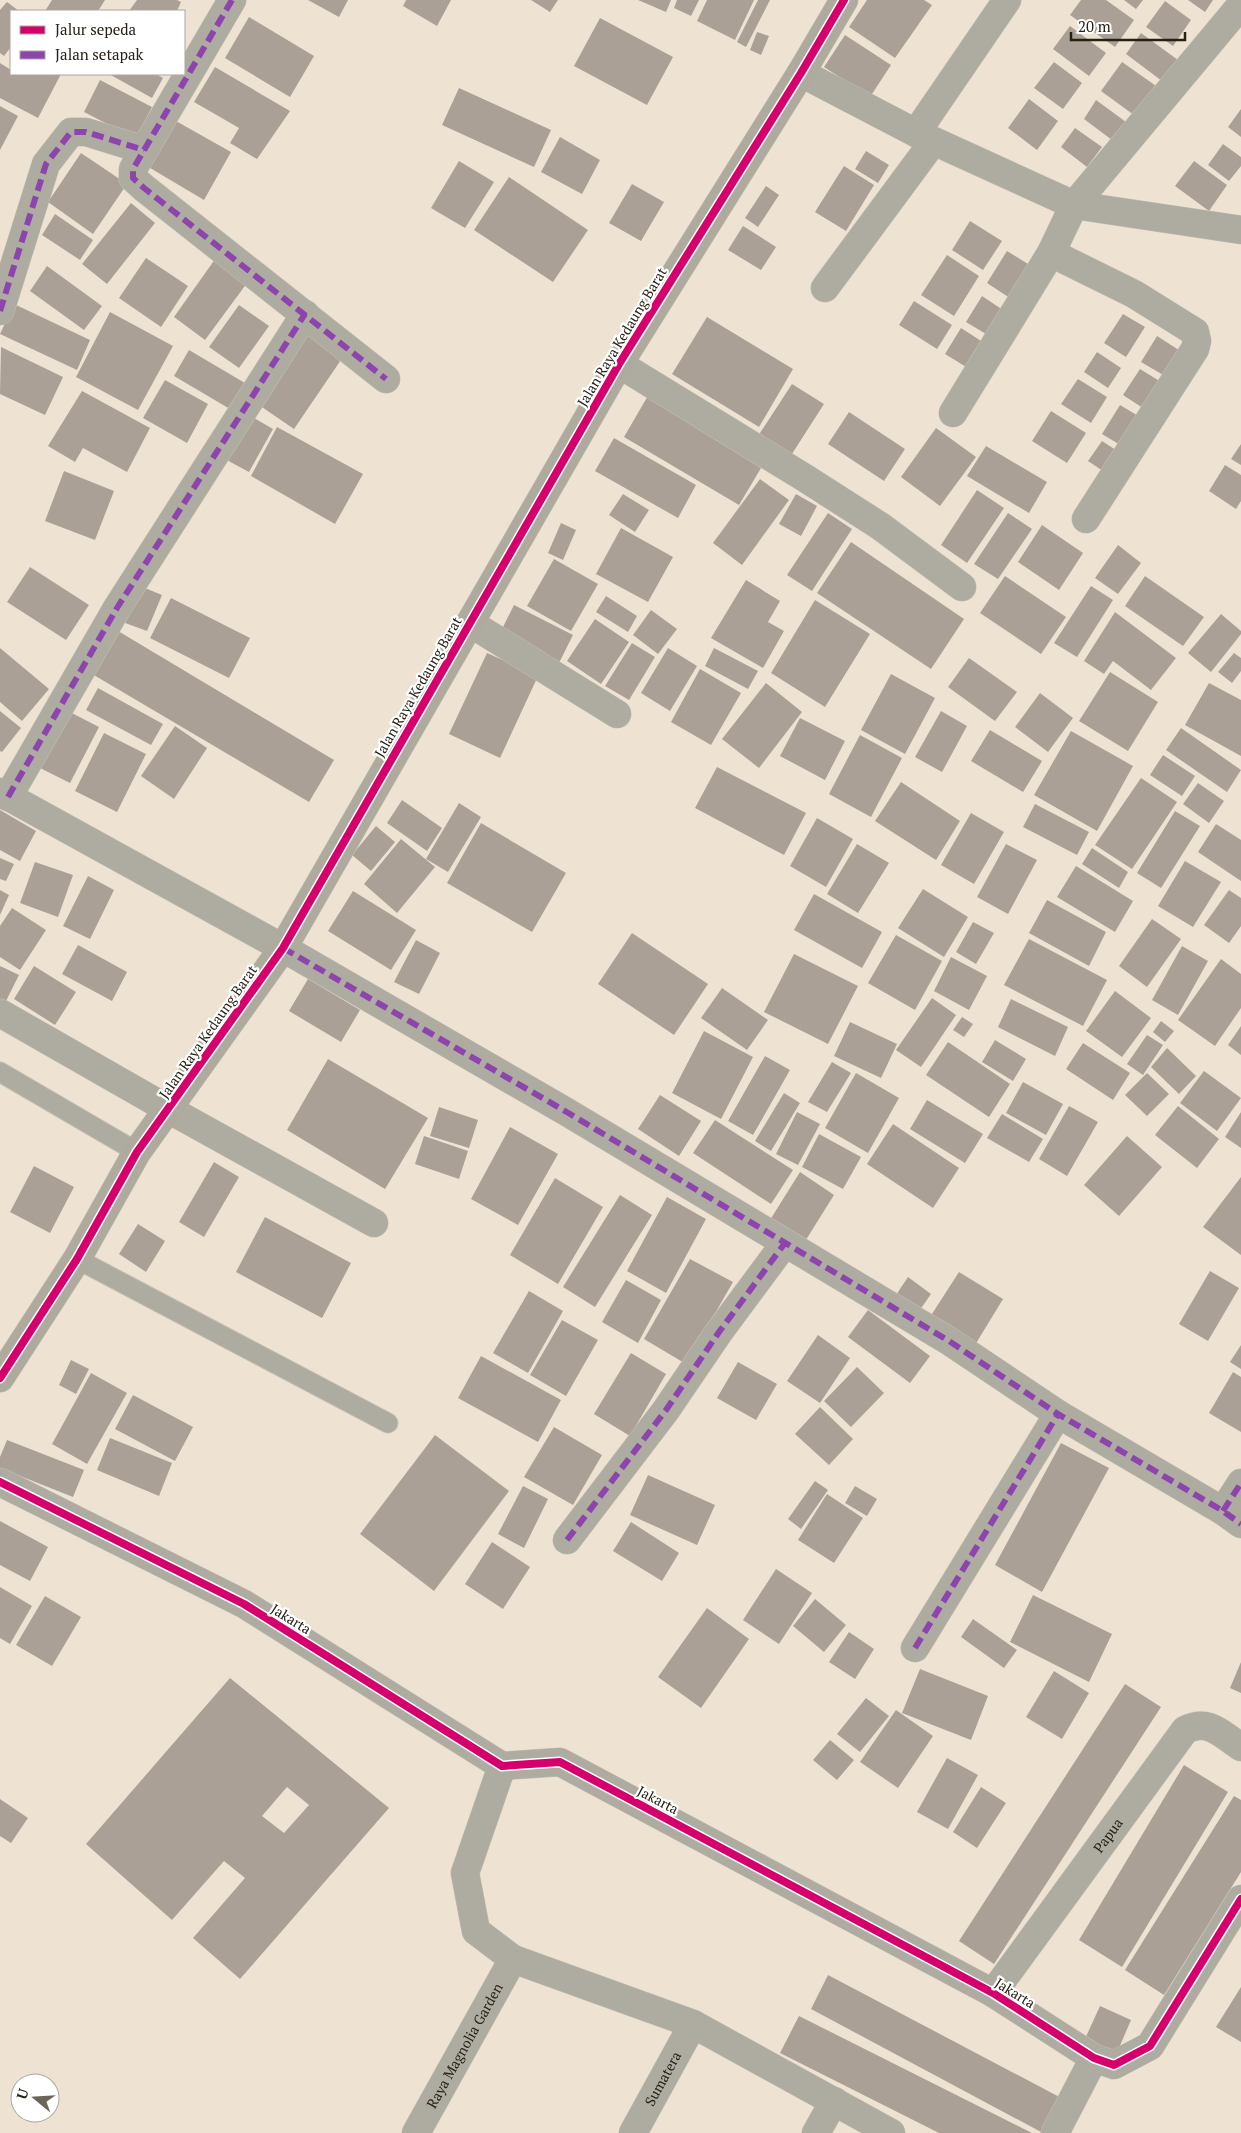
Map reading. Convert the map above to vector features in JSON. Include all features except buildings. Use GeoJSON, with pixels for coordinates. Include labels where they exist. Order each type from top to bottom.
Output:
{"type":"FeatureCollection","features":[{"type":"Feature","properties":{"kind":"street"},"geometry":{"type":"LineString","coordinates":[[232,0],[133,169],[136,181],[386,378]]}},
{"type":"Feature","properties":{"kind":"street","name":"Jalan Raya Kedaung Barat"},"geometry":{"type":"LineString","coordinates":[[0,1378],[77,1259],[137,1152],[282,948],[619,364],[801,73],[843,0]]}},
{"type":"Feature","properties":{"kind":"street"},"geometry":{"type":"LineString","coordinates":[[826,288],[924,138],[1007,0]]}},
{"type":"Feature","properties":{"kind":"street"},"geometry":{"type":"LineString","coordinates":[[953,413],[1051,253],[1074,205],[1241,5]]}},
{"type":"Feature","properties":{"kind":"street"},"geometry":{"type":"LineString","coordinates":[[801,73],[924,138],[1074,205],[1241,230]]}},
{"type":"Feature","properties":{"kind":"street"},"geometry":{"type":"LineString","coordinates":[[0,312],[46,164],[70,132],[86,132],[144,150]]}},
{"type":"Feature","properties":{"kind":"street"},"geometry":{"type":"LineString","coordinates":[[1051,253],[1134,294],[1195,332],[1197,341],[1195,349],[1086,520]]}},
{"type":"Feature","properties":{"kind":"street"},"geometry":{"type":"LineString","coordinates":[[305,314],[117,608],[4,794],[282,948],[556,1106],[949,1341],[1058,1414],[1232,1517],[1241,1484]]}},
{"type":"Feature","properties":{"kind":"street"},"geometry":{"type":"LineString","coordinates":[[619,364],[880,526],[962,587]]}},
{"type":"Feature","properties":{"kind":"street"},"geometry":{"type":"LineString","coordinates":[[470,623],[617,714]]}},
{"type":"Feature","properties":{"kind":"street"},"geometry":{"type":"LineString","coordinates":[[0,1013],[168,1110],[374,1223]]}},
{"type":"Feature","properties":{"kind":"street"},"geometry":{"type":"LineString","coordinates":[[567,1540],[666,1410],[718,1332],[785,1243]]}},
{"type":"Feature","properties":{"kind":"street"},"geometry":{"type":"LineString","coordinates":[[915,1648],[1058,1414]]}},
{"type":"Feature","properties":{"kind":"street","name":"Jakarta"},"geometry":{"type":"LineString","coordinates":[[0,1482],[244,1604],[502,1766],[560,1762],[993,1993],[1094,2058],[1114,2065],[1150,2046],[1241,1899]]}},
{"type":"Feature","properties":{"kind":"street","name":"Papua"},"geometry":{"type":"LineString","coordinates":[[993,1993],[1185,1730],[1194,1726],[1206,1725],[1241,1747]]}},
{"type":"Feature","properties":{"kind":"street"},"geometry":{"type":"LineString","coordinates":[[502,1766],[465,1872],[476,1931],[514,1959],[693,2024],[891,2133]]}},
{"type":"Feature","properties":{"kind":"street","name":"Raya Magnolia Garden"},"geometry":{"type":"LineString","coordinates":[[416,2133],[514,1959]]}},
{"type":"Feature","properties":{"kind":"street","name":"Sumatera"},"geometry":{"type":"LineString","coordinates":[[633,2133],[693,2024]]}},
{"type":"Feature","properties":{"kind":"street"},"geometry":{"type":"LineString","coordinates":[[1055,2133],[1094,2058]]}},
{"type":"Feature","properties":{"kind":"street"},"geometry":{"type":"LineString","coordinates":[[816,2133],[834,2101]]}},
{"type":"Feature","properties":{"kind":"lane"},"geometry":{"type":"LineString","coordinates":[[0,1072],[137,1152]]}},
{"type":"Feature","properties":{"kind":"lane"},"geometry":{"type":"LineString","coordinates":[[77,1259],[388,1423]]}},
{"type":"Feature","properties":{"kind":"marked path"},"geometry":{"type":"LineString","coordinates":[[232,0],[133,169],[133,178],[386,379]]}},
{"type":"Feature","properties":{"kind":"marked path"},"geometry":{"type":"LineString","coordinates":[[0,311],[46,164],[71,132],[86,132],[144,150]]}},
{"type":"Feature","properties":{"kind":"marked path"},"geometry":{"type":"LineString","coordinates":[[8,797],[117,608],[305,314]]}},
{"type":"Feature","properties":{"kind":"marked path"},"geometry":{"type":"LineString","coordinates":[[283,948],[565,1111],[949,1341],[1058,1414],[1223,1511],[1241,1524]]}},
{"type":"Feature","properties":{"kind":"marked path"},"geometry":{"type":"LineString","coordinates":[[567,1540],[666,1410],[719,1332],[785,1243]]}},
{"type":"Feature","properties":{"kind":"marked path"},"geometry":{"type":"LineString","coordinates":[[915,1648],[1058,1414]]}},
{"type":"Feature","properties":{"kind":"marked path"},"geometry":{"type":"LineString","coordinates":[[1223,1511],[1241,1483]]}},
{"type":"Feature","properties":{"kind":"cycle path"},"geometry":{"type":"LineString","coordinates":[[0,1378],[77,1259],[137,1152],[283,948],[619,364],[801,73],[844,0]]}},
{"type":"Feature","properties":{"kind":"cycle path"},"geometry":{"type":"LineString","coordinates":[[0,1482],[244,1604],[502,1766],[560,1762],[993,1993],[1094,2058],[1114,2065],[1150,2046],[1241,1899]]}}]}
